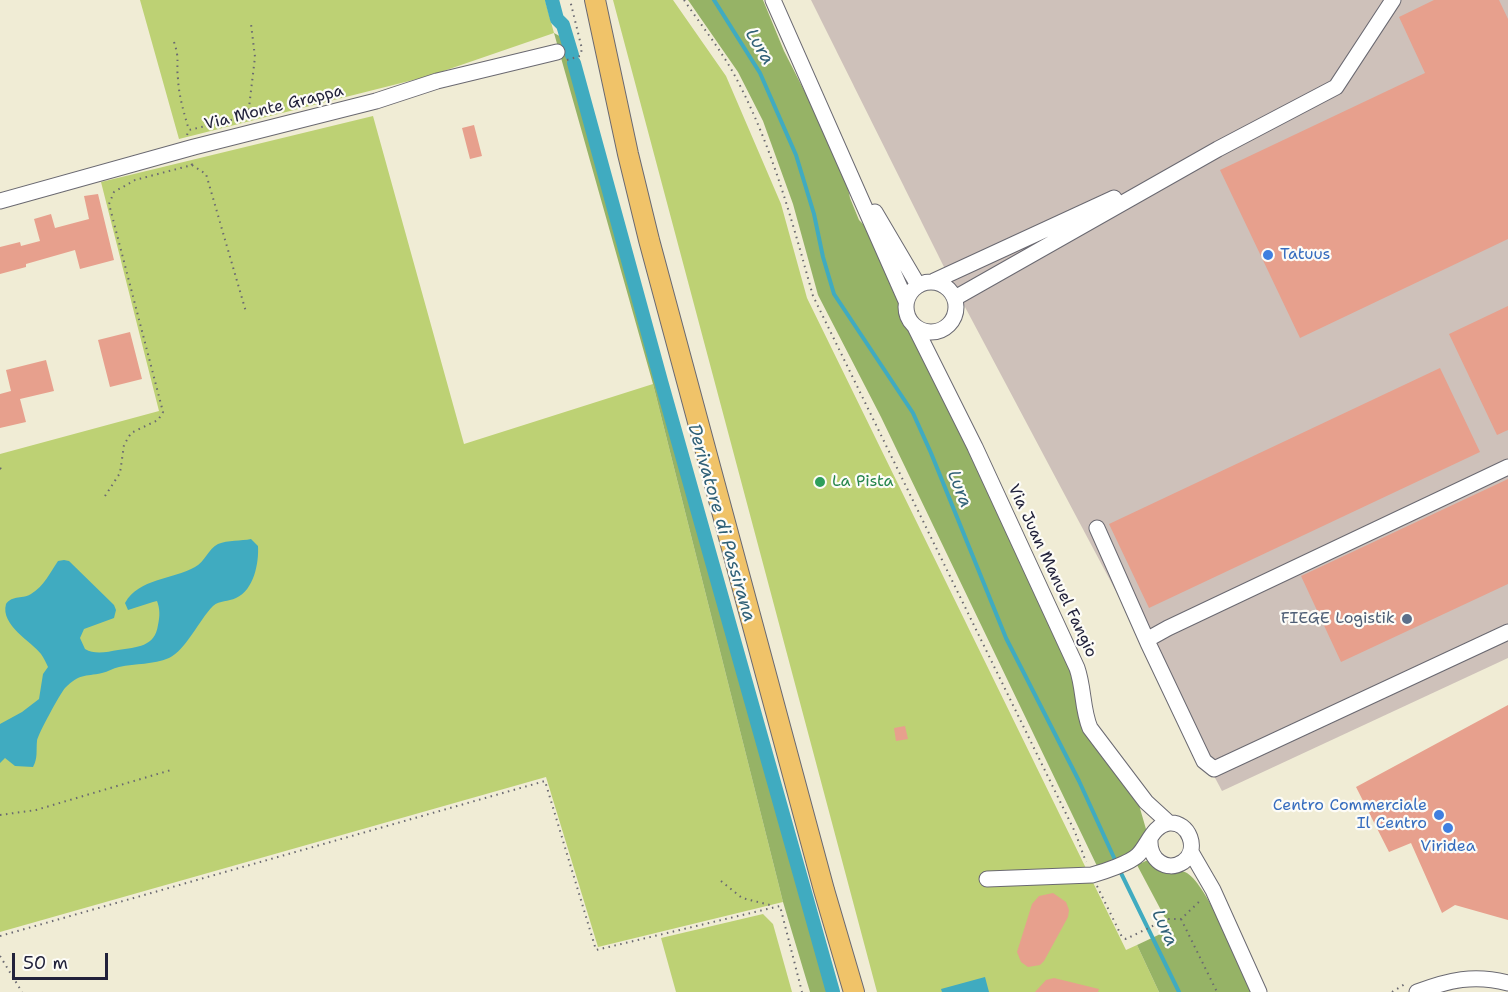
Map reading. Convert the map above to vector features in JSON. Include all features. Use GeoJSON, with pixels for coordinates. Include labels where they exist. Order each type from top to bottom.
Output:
{"type":"FeatureCollection","features":[{"type":"Feature","properties":{"kind":"main road"},"geometry":{"type":"LineString","coordinates":[[595,0],[649,240],[854,992]]}},
{"type":"Feature","properties":{"kind":"street","name":"Via Juan Manuel Fangio"},"geometry":{"type":"LineString","coordinates":[[773,0],[906,301],[907,315],[975,447],[1077,668],[1083,686],[1085,714],[1090,728],[1146,802],[1169,823]]}},
{"type":"Feature","properties":{"kind":"street"},"geometry":{"type":"LineString","coordinates":[[955,298],[1218,150],[1336,87],[1393,0]]}},
{"type":"Feature","properties":{"kind":"street","name":"Via Monte Grappa"},"geometry":{"type":"LineString","coordinates":[[0,201],[194,147],[376,101],[437,81],[563,56]]}},
{"type":"Feature","properties":{"kind":"street","name":"Via Juan Manuel Fangio"},"geometry":{"type":"LineString","coordinates":[[839,150],[918,285]]}},
{"type":"Feature","properties":{"kind":"street"},"geometry":{"type":"LineString","coordinates":[[906,301],[908,294],[918,285],[934,281],[1218,150]]}},
{"type":"Feature","properties":{"kind":"street"},"geometry":{"type":"LineString","coordinates":[[915,327],[934,332],[942,330],[953,320],[955,298],[947,287],[934,281]]}},
{"type":"Feature","properties":{"kind":"street"},"geometry":{"type":"LineString","coordinates":[[927,350],[934,332]]}},
{"type":"Feature","properties":{"kind":"street"},"geometry":{"type":"LineString","coordinates":[[1148,644],[1150,638],[1168,628],[1508,467]]}},
{"type":"Feature","properties":{"kind":"street"},"geometry":{"type":"LineString","coordinates":[[1096,528],[1204,761],[1214,769],[1508,632]]}},
{"type":"Feature","properties":{"kind":"street","name":"Via Juan Manuel Fangio"},"geometry":{"type":"LineString","coordinates":[[1146,802],[1150,838]]}},
{"type":"Feature","properties":{"kind":"street"},"geometry":{"type":"LineString","coordinates":[[1136,857],[1158,828],[1169,823],[1176,824],[1188,832],[1191,838],[1191,852],[1208,882],[1259,992]]}},
{"type":"Feature","properties":{"kind":"street"},"geometry":{"type":"LineString","coordinates":[[1150,838],[1150,850],[1156,860]]}},
{"type":"Feature","properties":{"kind":"street"},"geometry":{"type":"LineString","coordinates":[[987,879],[1095,874],[1136,857],[1156,860],[1165,865],[1177,864],[1187,858],[1191,852]]}},
{"type":"Feature","properties":{"kind":"street"},"geometry":{"type":"LineString","coordinates":[[1177,864],[1195,876],[1217,903]]}},
{"type":"Feature","properties":{"kind":"street"},"geometry":{"type":"LineString","coordinates":[[1417,992],[1472,977],[1508,983]]}},
{"type":"Feature","properties":{"kind":"path"},"geometry":{"type":"LineString","coordinates":[[563,56],[577,58],[582,49],[570,0]]}},
{"type":"Feature","properties":{"kind":"path"},"geometry":{"type":"LineString","coordinates":[[684,0],[734,74],[758,122],[788,205],[813,296],[1070,822],[1122,937],[1129,938],[1163,921]]}},
{"type":"Feature","properties":{"kind":"path"},"geometry":{"type":"LineString","coordinates":[[189,130],[248,116],[255,57],[251,24]]}},
{"type":"Feature","properties":{"kind":"path"},"geometry":{"type":"LineString","coordinates":[[174,42],[179,58],[177,76],[181,105],[189,130],[185,139]]}},
{"type":"Feature","properties":{"kind":"path"},"geometry":{"type":"LineString","coordinates":[[190,156],[192,165],[206,174],[246,312]]}},
{"type":"Feature","properties":{"kind":"path"},"geometry":{"type":"LineString","coordinates":[[105,496],[120,473],[124,445],[131,433],[158,420],[163,412],[109,204],[114,192],[135,180],[192,165]]}},
{"type":"Feature","properties":{"kind":"path"},"geometry":{"type":"LineString","coordinates":[[0,815],[36,810],[171,770]]}},
{"type":"Feature","properties":{"kind":"path"},"geometry":{"type":"LineString","coordinates":[[0,936],[545,781],[596,950],[780,906]]}},
{"type":"Feature","properties":{"kind":"path"},"geometry":{"type":"LineString","coordinates":[[721,881],[742,898],[769,906],[780,906]]}},
{"type":"Feature","properties":{"kind":"path"},"geometry":{"type":"LineString","coordinates":[[780,906],[802,992]]}},
{"type":"Feature","properties":{"kind":"path"},"geometry":{"type":"LineString","coordinates":[[1181,920],[1217,992]]}},
{"type":"Feature","properties":{"kind":"path"},"geometry":{"type":"LineString","coordinates":[[0,956],[22,992]]}},
{"type":"Feature","properties":{"kind":"shaded area"},"geometry":{"type":"Polygon","coordinates":[[[811,0],[1508,0],[1508,658],[1222,791],[948,275],[811,0]]]}},
{"type":"Feature","properties":{"kind":"green space"},"geometry":{"type":"Polygon","coordinates":[[[140,0],[545,0],[554,33],[429,76],[179,139],[140,0]]]}},
{"type":"Feature","properties":{"kind":"green space","name":"La Pista"},"geometry":{"type":"Polygon","coordinates":[[[613,0],[673,0],[726,76],[781,204],[807,298],[1126,950],[1137,945],[1159,992],[877,992],[613,0]]]}},
{"type":"Feature","properties":{"kind":"green space"},"geometry":{"type":"Polygon","coordinates":[[[688,0],[763,0],[784,51],[844,169],[850,198],[859,220],[866,227],[1072,670],[1079,703],[1139,805],[1148,836],[1135,852],[1097,866],[881,417],[818,295],[793,204],[763,121],[738,72],[688,0]]]}},
{"type":"Feature","properties":{"kind":"green space"},"geometry":{"type":"Polygon","coordinates":[[[554,33],[565,39],[827,992],[810,992],[783,902],[653,384],[554,33]]]}},
{"type":"Feature","properties":{"kind":"green space"},"geometry":{"type":"Polygon","coordinates":[[[373,116],[464,444],[653,384],[783,902],[598,947],[546,777],[0,932],[0,454],[159,411],[101,182],[373,116]]]}},
{"type":"Feature","properties":{"kind":"green space"},"geometry":{"type":"Polygon","coordinates":[[[1148,860],[1171,871],[1185,872],[1195,881],[1214,910],[1252,992],[1159,992],[1137,945],[1171,929],[1137,865],[1148,860]]]}},
{"type":"Feature","properties":{"kind":"green space"},"geometry":{"type":"Polygon","coordinates":[[[763,914],[773,924],[792,992],[676,992],[661,938],[763,914]]]}},
{"type":"Feature","properties":{"kind":"water"},"geometry":{"type":"Polygon","coordinates":[[[251,539],[258,546],[258,560],[251,583],[236,598],[213,606],[187,642],[175,654],[163,660],[119,667],[82,676],[75,680],[62,692],[41,731],[33,767],[15,766],[5,758],[0,763],[0,724],[39,699],[43,674],[48,667],[37,649],[12,626],[5,612],[9,601],[36,591],[58,561],[69,561],[114,605],[116,610],[114,618],[84,629],[80,638],[85,649],[101,653],[138,647],[153,638],[158,625],[159,610],[157,601],[128,610],[125,603],[131,595],[147,584],[195,567],[218,544],[251,539]]]}},
{"type":"Feature","properties":{"kind":"water"},"geometry":{"type":"Polygon","coordinates":[[[985,977],[989,992],[942,992],[941,989],[985,977]]]}},
{"type":"Feature","properties":{"kind":"building"},"geometry":{"type":"Polygon","coordinates":[[[1434,0],[1499,0],[1508,19],[1508,239],[1300,338],[1220,170],[1425,73],[1399,17],[1434,0]]]}},
{"type":"Feature","properties":{"kind":"building"},"geometry":{"type":"Polygon","coordinates":[[[474,125],[482,156],[470,159],[462,128],[474,125]]]}},
{"type":"Feature","properties":{"kind":"building"},"geometry":{"type":"Polygon","coordinates":[[[98,194],[114,260],[80,269],[75,250],[0,274],[0,247],[20,242],[21,246],[40,241],[34,219],[51,214],[55,228],[89,219],[84,196],[98,194]]]}},
{"type":"Feature","properties":{"kind":"building"},"geometry":{"type":"Polygon","coordinates":[[[1508,306],[1508,430],[1497,435],[1449,334],[1508,306]]]}},
{"type":"Feature","properties":{"kind":"building"},"geometry":{"type":"Polygon","coordinates":[[[130,332],[142,379],[110,387],[98,340],[130,332]]]}},
{"type":"Feature","properties":{"kind":"building"},"geometry":{"type":"Polygon","coordinates":[[[46,360],[54,391],[20,399],[26,422],[0,428],[0,394],[11,391],[6,370],[46,360]]]}},
{"type":"Feature","properties":{"kind":"building"},"geometry":{"type":"Polygon","coordinates":[[[1440,368],[1480,452],[1149,608],[1109,524],[1440,368]]]}},
{"type":"Feature","properties":{"kind":"building"},"geometry":{"type":"Polygon","coordinates":[[[1508,479],[1508,584],[1341,662],[1301,576],[1508,479]]]}},
{"type":"Feature","properties":{"kind":"building","name":"Centro Commerciale Il Centro"},"geometry":{"type":"Polygon","coordinates":[[[1508,705],[1508,920],[1455,905],[1442,913],[1411,843],[1389,852],[1356,787],[1508,705]]]}},
{"type":"Feature","properties":{"kind":"building"},"geometry":{"type":"Polygon","coordinates":[[[905,726],[908,739],[896,741],[894,728],[905,726]]]}},
{"type":"Feature","properties":{"kind":"building"},"geometry":{"type":"Polygon","coordinates":[[[1053,893],[1066,902],[1069,910],[1068,917],[1044,961],[1040,965],[1028,967],[1021,962],[1017,952],[1032,904],[1039,896],[1053,893]]]}},
{"type":"Feature","properties":{"kind":"building"},"geometry":{"type":"Polygon","coordinates":[[[1054,978],[1099,989],[1098,992],[1035,992],[1046,980],[1054,978]]]}},
{"type":"Feature","properties":{"kind":"waterway","name":"Derivatore di Passirana"},"geometry":{"type":"LineString","coordinates":[[552,0],[572,55]]}},
{"type":"Feature","properties":{"kind":"waterway","name":"Lura"},"geometry":{"type":"LineString","coordinates":[[714,0],[760,73],[796,155],[814,214],[834,294],[913,413],[1006,638],[1079,781],[1116,862]]}},
{"type":"Feature","properties":{"kind":"waterway","name":"Derivatore di Passirana"},"geometry":{"type":"LineString","coordinates":[[574,63],[833,992]]}},
{"type":"Feature","properties":{"kind":"waterway","name":"Lura"},"geometry":{"type":"LineString","coordinates":[[1119,869],[1179,992]]}},
{"type":"Feature","properties":{"kind":"place","name":"Tatuus"},"geometry":{"type":"Point","coordinates":[1268,255]}},
{"type":"Feature","properties":{"kind":"place","name":"La Pista"},"geometry":{"type":"Point","coordinates":[820,482]}},
{"type":"Feature","properties":{"kind":"place","name":"FIEGE Logistik"},"geometry":{"type":"Point","coordinates":[1407,619]}},
{"type":"Feature","properties":{"kind":"place","name":"Centro Commerciale Il Centro"},"geometry":{"type":"Point","coordinates":[1439,815]}},
{"type":"Feature","properties":{"kind":"place","name":"Viridea"},"geometry":{"type":"Point","coordinates":[1448,828]}}]}
